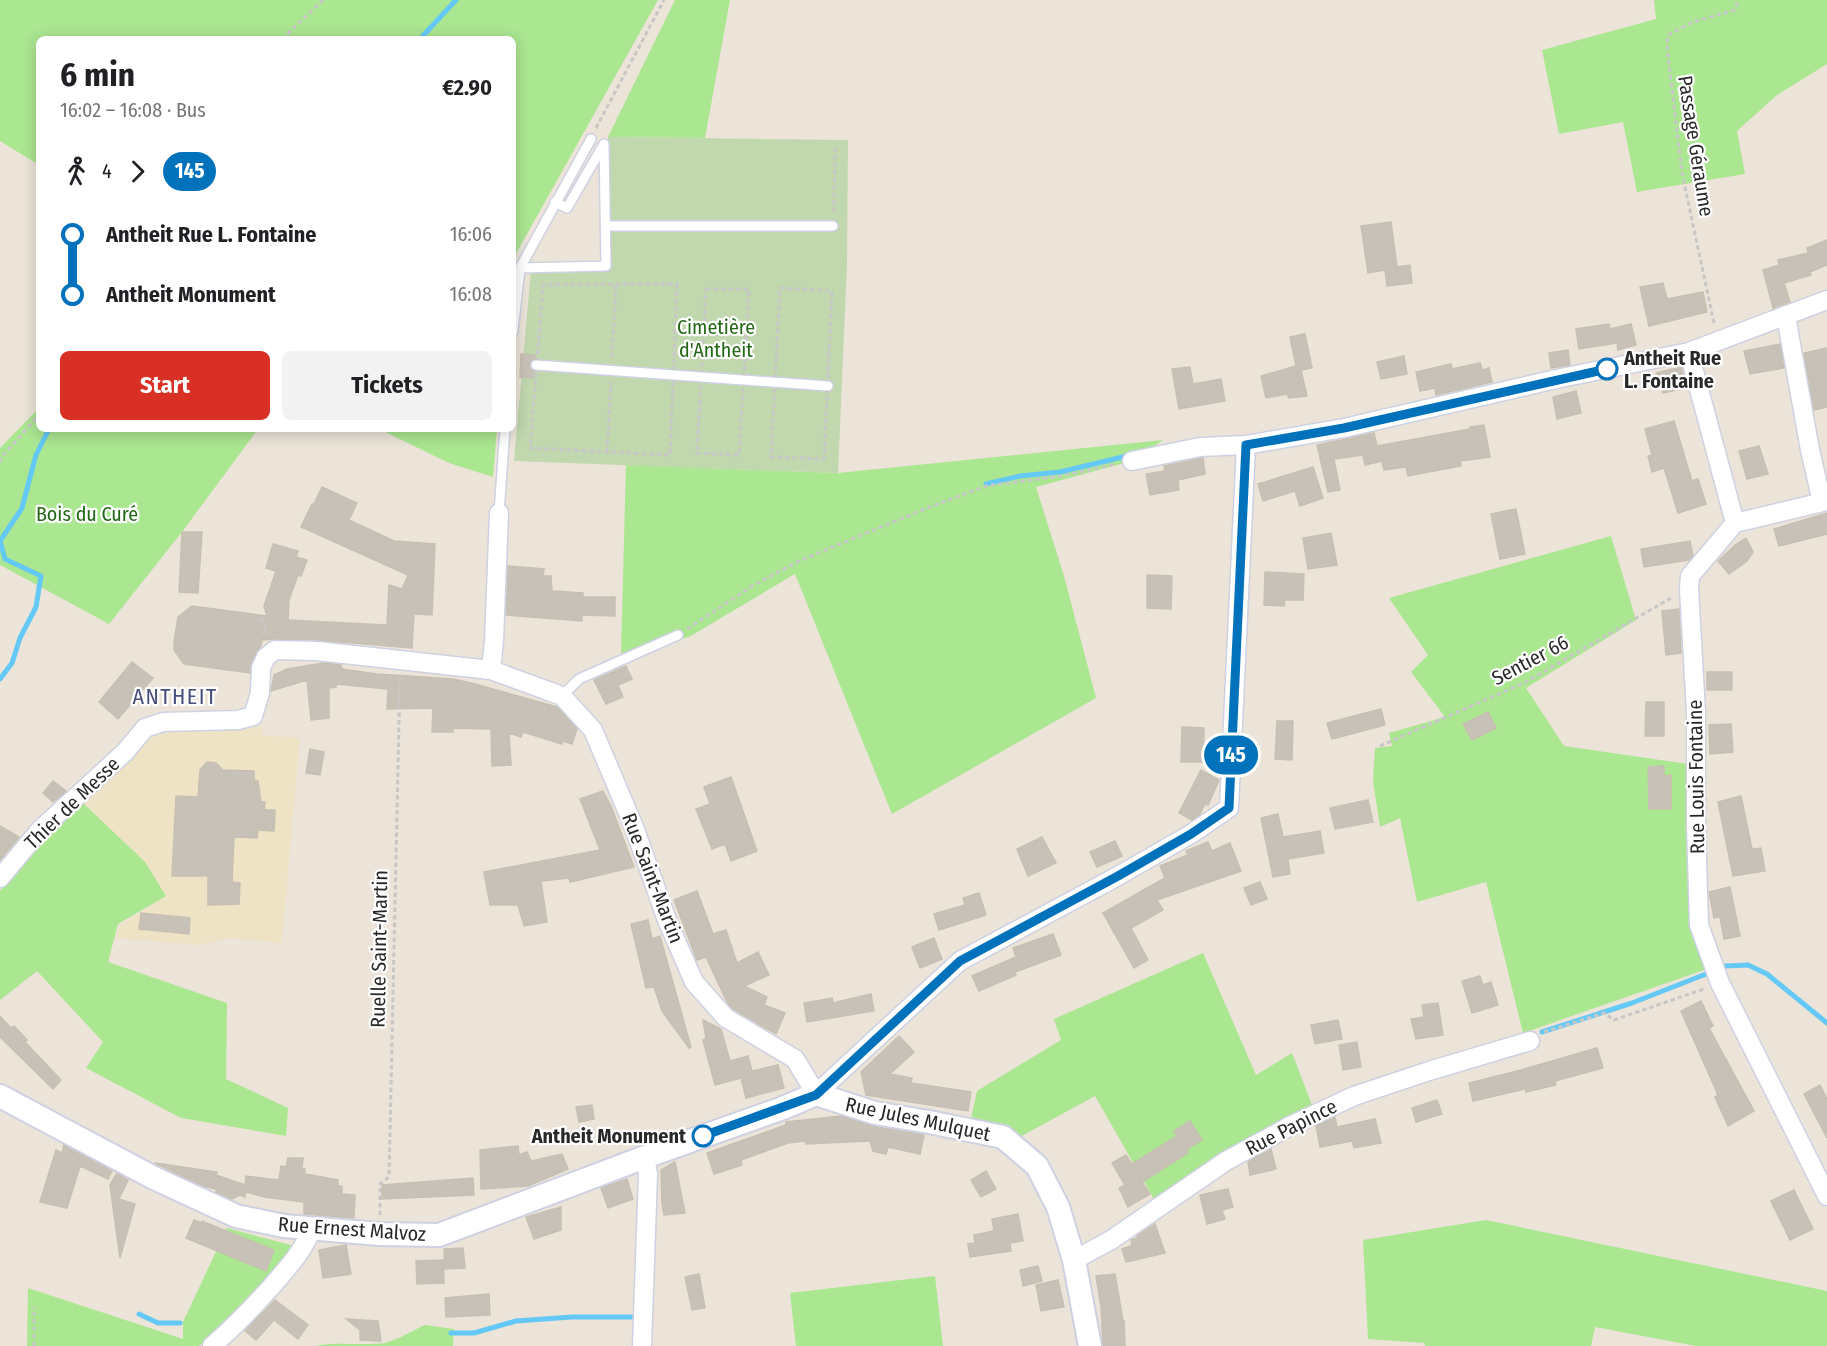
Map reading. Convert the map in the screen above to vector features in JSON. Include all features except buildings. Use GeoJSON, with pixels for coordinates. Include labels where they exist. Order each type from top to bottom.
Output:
{"type":"FeatureCollection","features":[{"type":"Feature","properties":{"kind":"street"},"geometry":{"type":"LineString","coordinates":[[1132,461],[1200,447],[1246,445],[1344,428],[1556,379],[1689,352],[1827,300]]}},
{"type":"Feature","properties":{"kind":"street"},"geometry":{"type":"LineString","coordinates":[[1689,352],[1735,523],[1825,502],[1810,450],[1786,316]]}},
{"type":"Feature","properties":{"kind":"street"},"geometry":{"type":"LineString","coordinates":[[816,1095],[960,961],[1118,876],[1191,834],[1229,808],[1246,445]]}},
{"type":"Feature","properties":{"kind":"street"},"geometry":{"type":"LineString","coordinates":[[491,670],[499,513]]}},
{"type":"Feature","properties":{"kind":"street","name":"Rue Louis Fontaine"},"geometry":{"type":"LineString","coordinates":[[1735,523],[1690,576],[1696,712],[1699,925],[1720,983],[1827,1196]]}},
{"type":"Feature","properties":{"kind":"street","name":"Rue Saint-Martin"},"geometry":{"type":"LineString","coordinates":[[145,728],[163,722],[238,720],[254,716],[261,693],[261,668],[266,657],[275,650],[316,651],[491,670],[562,696],[593,730],[634,827],[668,920],[694,982],[726,1018],[795,1059],[816,1095]]}},
{"type":"Feature","properties":{"kind":"street","name":"Thier de Messe"},"geometry":{"type":"LineString","coordinates":[[0,878],[40,830],[125,752],[145,728]]}},
{"type":"Feature","properties":{"kind":"street","name":"Rue Papince"},"geometry":{"type":"LineString","coordinates":[[1074,1260],[1111,1240],[1226,1161],[1290,1126],[1354,1096],[1530,1041]]}},
{"type":"Feature","properties":{"kind":"street","name":"Rue Ernest Malvoz"},"geometry":{"type":"LineString","coordinates":[[0,1096],[154,1178],[236,1215],[284,1226],[379,1234],[439,1235],[645,1156],[816,1095]]}},
{"type":"Feature","properties":{"kind":"street","name":"Rue Jules Mulquet"},"geometry":{"type":"LineString","coordinates":[[816,1095],[875,1113],[1003,1137],[1037,1166],[1058,1207],[1074,1260],[1090,1346]]}},
{"type":"Feature","properties":{"kind":"street"},"geometry":{"type":"LineString","coordinates":[[642,1346],[648,1174],[645,1156]]}},
{"type":"Feature","properties":{"kind":"street"},"geometry":{"type":"LineString","coordinates":[[213,1346],[246,1316],[293,1262],[305,1245],[312,1228]]}},
{"type":"Feature","properties":{"kind":"lane"},"geometry":{"type":"LineString","coordinates":[[516,305],[520,268],[591,139]]}},
{"type":"Feature","properties":{"kind":"lane"},"geometry":{"type":"LineString","coordinates":[[520,268],[606,266],[604,144],[567,208],[555,202]]}},
{"type":"Feature","properties":{"kind":"lane"},"geometry":{"type":"LineString","coordinates":[[606,226],[833,226]]}},
{"type":"Feature","properties":{"kind":"lane"},"geometry":{"type":"LineString","coordinates":[[536,365],[828,386]]}},
{"type":"Feature","properties":{"kind":"lane"},"geometry":{"type":"LineString","coordinates":[[499,513],[505,432]]}},
{"type":"Feature","properties":{"kind":"lane"},"geometry":{"type":"LineString","coordinates":[[562,696],[579,679],[678,635]]}},
{"type":"Feature","properties":{"kind":"path"},"geometry":{"type":"LineString","coordinates":[[285,36],[323,0]]}},
{"type":"Feature","properties":{"kind":"path"},"geometry":{"type":"LineString","coordinates":[[591,139],[664,0]]}},
{"type":"Feature","properties":{"kind":"path","name":"Passage Géraume"},"geometry":{"type":"LineString","coordinates":[[1718,342],[1682,173],[1667,47],[1668,35],[1692,22],[1735,10],[1738,0]]}},
{"type":"Feature","properties":{"kind":"path"},"geometry":{"type":"LineString","coordinates":[[833,226],[836,148]]}},
{"type":"Feature","properties":{"kind":"path"},"geometry":{"type":"LineString","coordinates":[[0,462],[36,418]]}},
{"type":"Feature","properties":{"kind":"path"},"geometry":{"type":"LineString","coordinates":[[678,635],[754,585],[799,561],[927,508],[986,486],[1061,476],[1132,461]]}},
{"type":"Feature","properties":{"kind":"path","name":"Sentier 66"},"geometry":{"type":"LineString","coordinates":[[1380,746],[1526,682],[1689,589]]}},
{"type":"Feature","properties":{"kind":"path","name":"Ruelle Saint-Martin"},"geometry":{"type":"LineString","coordinates":[[379,1234],[380,1184],[389,1177],[401,660]]}},
{"type":"Feature","properties":{"kind":"path"},"geometry":{"type":"LineString","coordinates":[[1530,1041],[1537,1034],[1604,1013],[1614,1020],[1720,983]]}},
{"type":"Feature","properties":{"kind":"path"},"geometry":{"type":"LineString","coordinates":[[34,1307],[34,1346]]}},
{"type":"Feature","properties":{"kind":"shaded area"},"geometry":{"type":"Polygon","coordinates":[[[262,726],[262,735],[300,738],[282,943],[229,938],[200,945],[115,938],[120,925],[166,896],[83,803],[153,735],[180,730],[262,726]]]}},
{"type":"Feature","properties":{"kind":"green space"},"geometry":{"type":"Polygon","coordinates":[[[0,0],[658,0],[516,254],[516,36],[36,36],[36,163],[0,141],[0,0]]]}},
{"type":"Feature","properties":{"kind":"green space"},"geometry":{"type":"Polygon","coordinates":[[[675,0],[730,0],[705,138],[608,137],[675,0]]]}},
{"type":"Feature","properties":{"kind":"green space"},"geometry":{"type":"Polygon","coordinates":[[[1654,0],[1827,0],[1827,64],[1777,95],[1737,131],[1745,174],[1637,192],[1623,122],[1559,134],[1542,50],[1656,19],[1654,0]]]}},
{"type":"Feature","properties":{"kind":"green space","name":"Cimetière d'Antheit"},"geometry":{"type":"Polygon","coordinates":[[[608,137],[848,140],[847,265],[838,473],[514,461],[531,270],[609,268],[608,137]]]}},
{"type":"Feature","properties":{"kind":"green space","name":"Bois du Curé"},"geometry":{"type":"Polygon","coordinates":[[[36,411],[36,432],[256,432],[182,532],[109,624],[0,565],[0,448],[36,411]]]}},
{"type":"Feature","properties":{"kind":"green space"},"geometry":{"type":"Polygon","coordinates":[[[385,432],[497,432],[493,477],[449,463],[385,432]]]}},
{"type":"Feature","properties":{"kind":"green space"},"geometry":{"type":"Polygon","coordinates":[[[1163,440],[1132,461],[1036,487],[1064,576],[1096,698],[892,814],[795,574],[689,637],[621,653],[626,465],[838,473],[1163,440]]]}},
{"type":"Feature","properties":{"kind":"green space"},"geometry":{"type":"Polygon","coordinates":[[[1611,536],[1636,620],[1526,688],[1564,746],[1688,764],[1707,969],[1523,1033],[1486,882],[1417,902],[1400,818],[1380,827],[1373,781],[1375,748],[1392,746],[1389,733],[1445,717],[1411,672],[1428,655],[1389,598],[1611,536]]]}},
{"type":"Feature","properties":{"kind":"green space"},"geometry":{"type":"Polygon","coordinates":[[[83,803],[145,862],[166,896],[118,924],[108,962],[227,1003],[226,1079],[288,1108],[286,1136],[181,1118],[86,1068],[103,1042],[37,971],[0,1000],[0,891],[45,834],[83,803]]]}},
{"type":"Feature","properties":{"kind":"green space"},"geometry":{"type":"Polygon","coordinates":[[[1203,953],[1256,1075],[1292,1053],[1312,1105],[1275,1123],[1155,1201],[1095,1096],[1018,1138],[970,1123],[977,1091],[1061,1040],[1054,1019],[1203,953]]]}},
{"type":"Feature","properties":{"kind":"green space"},"geometry":{"type":"Polygon","coordinates":[[[1486,1220],[1827,1291],[1827,1346],[1696,1346],[1595,1327],[1591,1346],[1425,1346],[1424,1343],[1368,1339],[1363,1240],[1486,1220]]]}},
{"type":"Feature","properties":{"kind":"green space"},"geometry":{"type":"Polygon","coordinates":[[[227,1228],[294,1246],[251,1300],[225,1326],[199,1346],[27,1346],[28,1288],[183,1339],[183,1322],[227,1228]]]}},
{"type":"Feature","properties":{"kind":"green space"},"geometry":{"type":"Polygon","coordinates":[[[935,1276],[943,1346],[796,1346],[790,1293],[935,1276]]]}},
{"type":"Feature","properties":{"kind":"green space"},"geometry":{"type":"Polygon","coordinates":[[[425,1325],[454,1329],[453,1346],[314,1346],[385,1343],[425,1325]]]}},
{"type":"Feature","properties":{"kind":"waterway"},"geometry":{"type":"LineString","coordinates":[[423,36],[456,0]]}},
{"type":"Feature","properties":{"kind":"waterway"},"geometry":{"type":"LineString","coordinates":[[0,679],[12,663],[20,638],[36,607],[41,576],[5,559],[0,541],[22,508],[36,455],[48,432]]}},
{"type":"Feature","properties":{"kind":"waterway"},"geometry":{"type":"LineString","coordinates":[[986,484],[1020,476],[1060,472],[1131,455]]}},
{"type":"Feature","properties":{"kind":"waterway"},"geometry":{"type":"LineString","coordinates":[[1725,966],[1748,965],[1767,974],[1827,1023]]}},
{"type":"Feature","properties":{"kind":"waterway"},"geometry":{"type":"LineString","coordinates":[[1542,1032],[1632,1003],[1706,974]]}},
{"type":"Feature","properties":{"kind":"waterway"},"geometry":{"type":"LineString","coordinates":[[139,1314],[158,1323],[180,1323]]}},
{"type":"Feature","properties":{"kind":"waterway"},"geometry":{"type":"LineString","coordinates":[[451,1333],[474,1333],[516,1321],[572,1317],[631,1317]]}},
{"type":"Feature","properties":{"kind":"bus line","name":"145"},"geometry":{"type":"LineString","coordinates":[[703,1136],[816,1095],[960,961],[1118,876],[1191,834],[1229,808],[1246,445],[1344,428],[1607,369]]}},
{"type":"Feature","properties":{"kind":"place","name":"Antheit Rue L. Fontaine"},"geometry":{"type":"Point","coordinates":[1607,369]}},
{"type":"Feature","properties":{"kind":"place","name":"Antheit Monument"},"geometry":{"type":"Point","coordinates":[703,1136]}},
{"type":"Feature","properties":{"kind":"district","name":"ANTHEIT"},"geometry":{"type":"Point","coordinates":[175,696]}}]}
